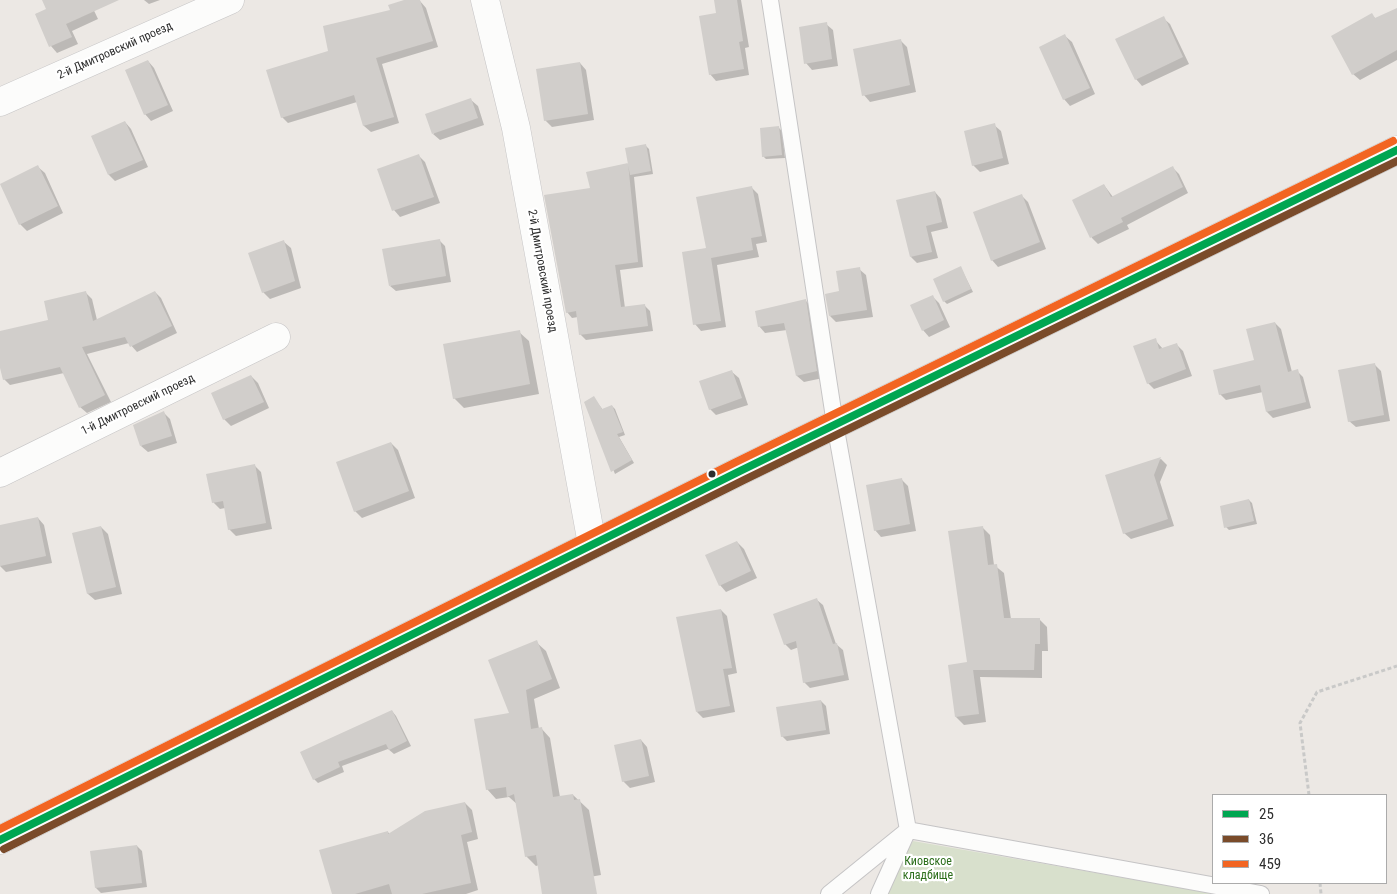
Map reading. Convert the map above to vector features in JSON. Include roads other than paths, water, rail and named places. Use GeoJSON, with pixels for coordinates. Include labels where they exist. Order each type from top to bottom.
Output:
{"type":"FeatureCollection","features":[{"type":"Feature","properties":{"kind":"main road","name":"2-й Дмитровский проезд"},"geometry":{"type":"LineString","coordinates":[[0,102],[230,0]]}},
{"type":"Feature","properties":{"kind":"main road","name":"2-й Дмитровский проезд"},"geometry":{"type":"LineString","coordinates":[[485,0],[516,128],[592,544]]}},
{"type":"Feature","properties":{"kind":"main road"},"geometry":{"type":"LineString","coordinates":[[0,840],[592,544],[1397,150]]}},
{"type":"Feature","properties":{"kind":"main road","name":"1-й Дмитровский проезд"},"geometry":{"type":"LineString","coordinates":[[0,473],[276,337]]}},
{"type":"Feature","properties":{"kind":"lane"},"geometry":{"type":"LineString","coordinates":[[770,0],[835,424],[908,830],[879,894]]}},
{"type":"Feature","properties":{"kind":"lane"},"geometry":{"type":"LineString","coordinates":[[829,894],[908,830],[1261,894]]}},
{"type":"Feature","properties":{"kind":"park label","name":"Киовское кладбище"},"geometry":{"type":"Point","coordinates":[928,869]}}]}
